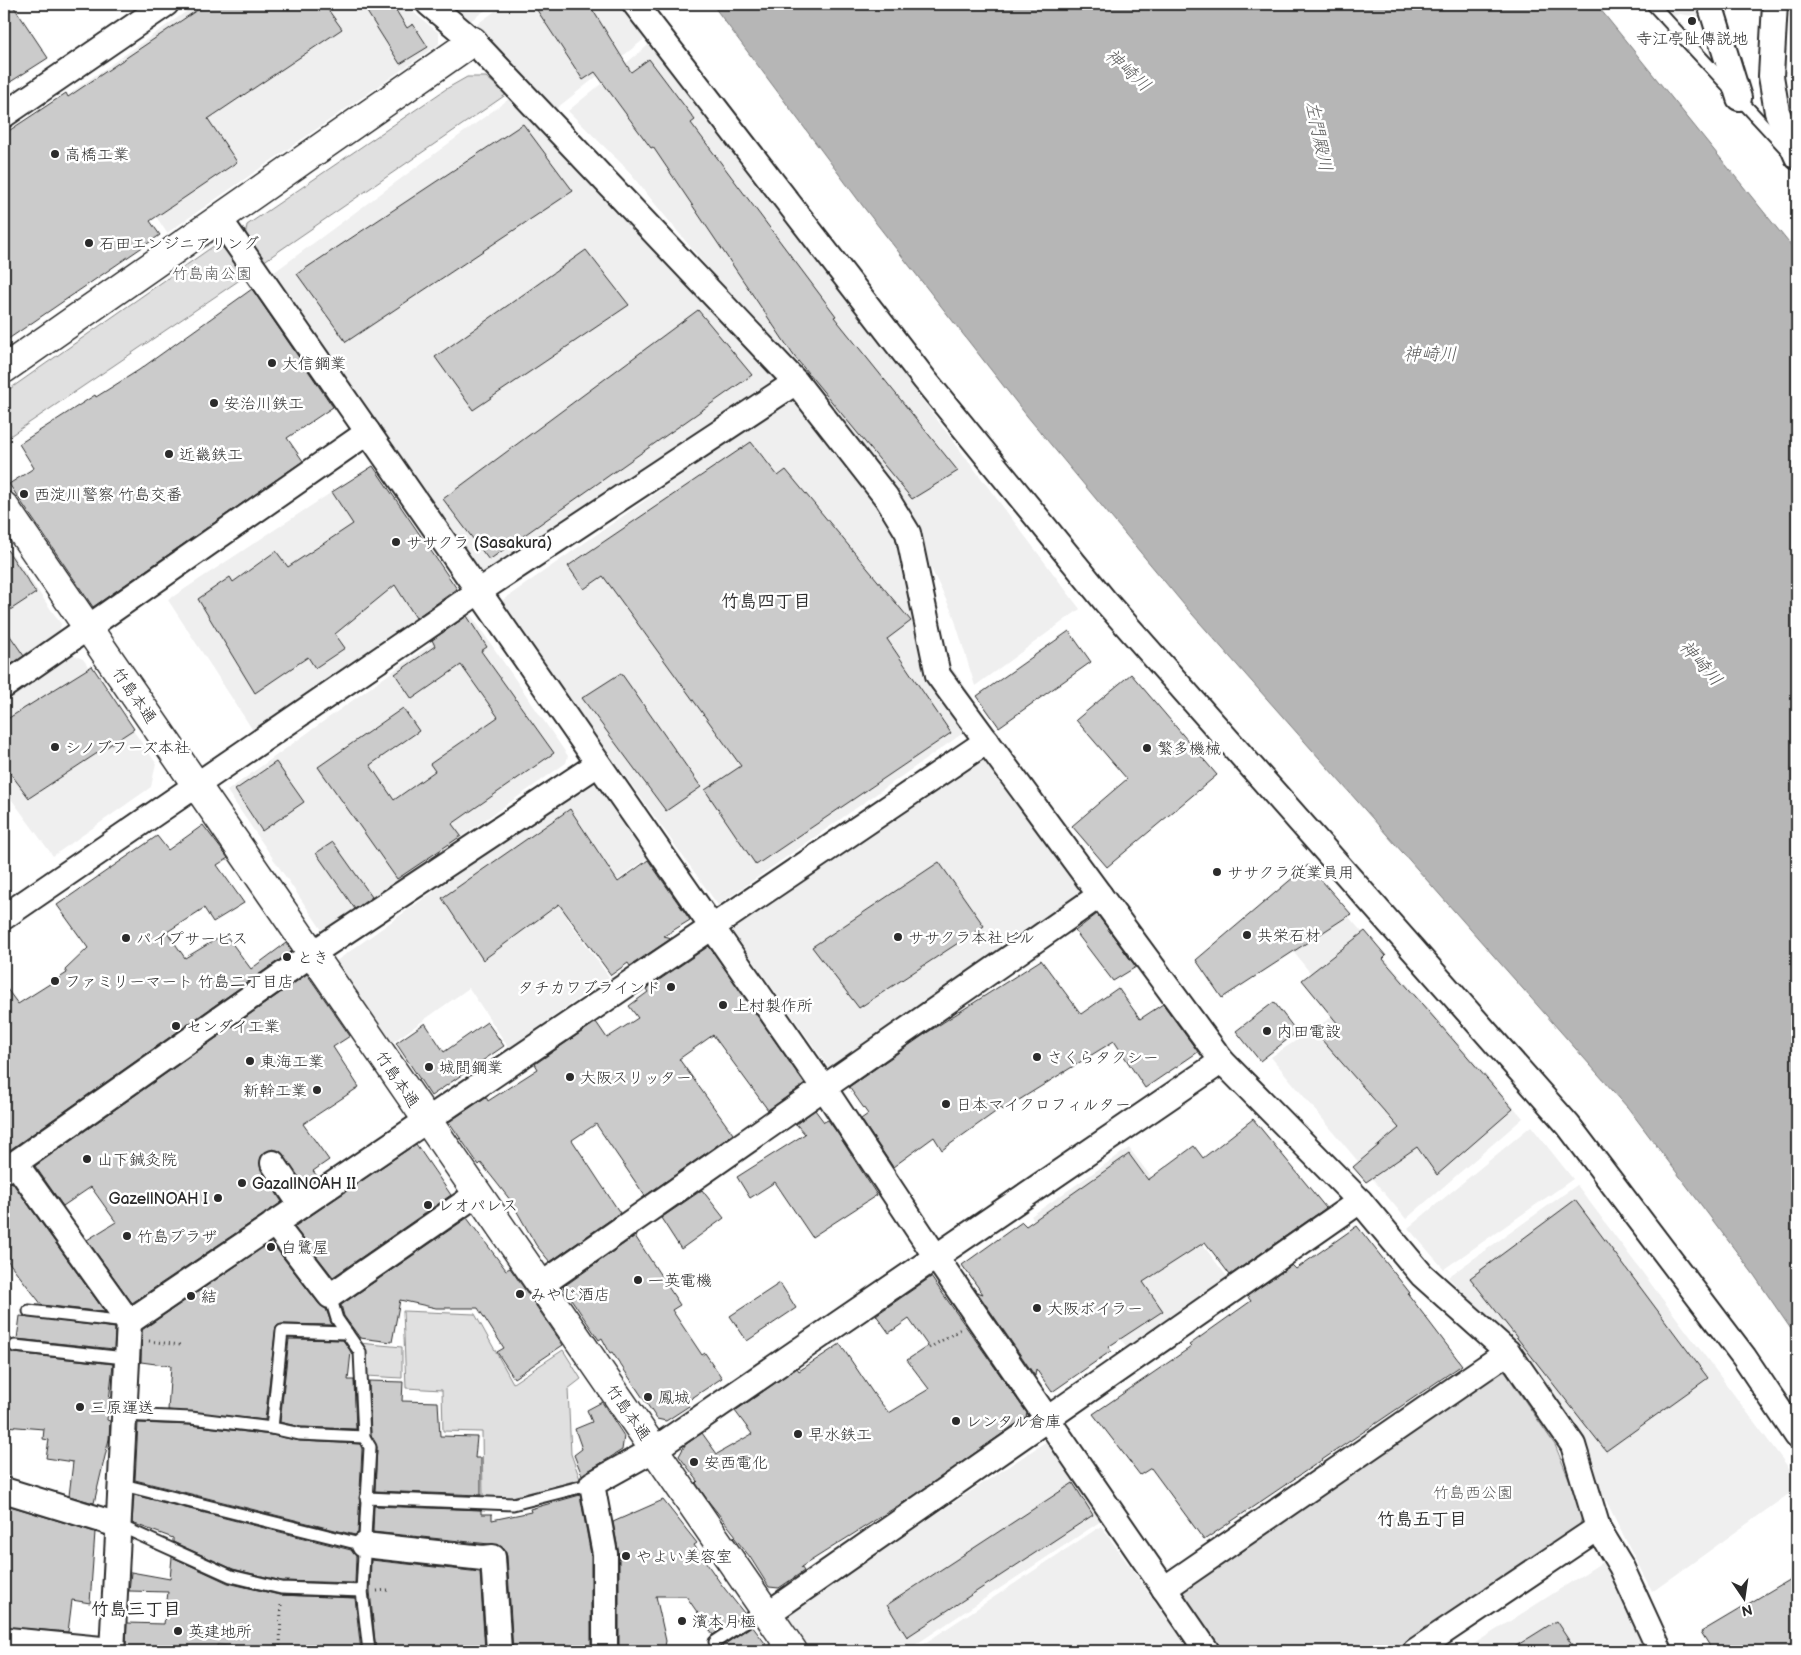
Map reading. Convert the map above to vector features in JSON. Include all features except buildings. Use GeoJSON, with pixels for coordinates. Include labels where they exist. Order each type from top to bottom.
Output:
{"type":"FeatureCollection","features":[{"type":"Feature","properties":{"kind":"street"},"geometry":{"type":"LineString","coordinates":[[4,115],[166,4]]}},
{"type":"Feature","properties":{"kind":"street"},"geometry":{"type":"LineString","coordinates":[[429,4],[473,41],[796,382],[886,497],[908,533],[938,675],[1222,1061],[1360,1201],[1422,1275],[1508,1352],[1573,1445],[1598,1528],[1621,1566],[1660,1651]]}},
{"type":"Feature","properties":{"kind":"street"},"geometry":{"type":"LineString","coordinates":[[636,4],[925,380],[1105,602],[1568,1125],[1744,1357],[1797,1436]]}},
{"type":"Feature","properties":{"kind":"street"},"geometry":{"type":"LineString","coordinates":[[1710,4],[1739,98]]}},
{"type":"Feature","properties":{"kind":"street"},"geometry":{"type":"LineString","coordinates":[[1776,4],[1771,76],[1777,112],[1797,156]]}},
{"type":"Feature","properties":{"kind":"street"},"geometry":{"type":"LineString","coordinates":[[4,369],[473,41]]}},
{"type":"Feature","properties":{"kind":"street"},"geometry":{"type":"LineString","coordinates":[[218,218],[824,1088],[978,1319],[1207,1651]]}},
{"type":"Feature","properties":{"kind":"street"},"geometry":{"type":"LineString","coordinates":[[4,918],[478,592],[796,382]]}},
{"type":"Feature","properties":{"kind":"street"},"geometry":{"type":"LineString","coordinates":[[4,686],[368,432]]}},
{"type":"Feature","properties":{"kind":"street","name":"竹島本通"},"geometry":{"type":"LineString","coordinates":[[4,506],[477,1194],[767,1610],[793,1651]]}},
{"type":"Feature","properties":{"kind":"street"},"geometry":{"type":"LineString","coordinates":[[128,1322],[987,742]]}},
{"type":"Feature","properties":{"kind":"street"},"geometry":{"type":"LineString","coordinates":[[8,1640],[112,1651],[128,1322],[10,1168],[312,953],[598,764]]}},
{"type":"Feature","properties":{"kind":"street"},"geometry":{"type":"LineString","coordinates":[[541,1285],[1100,895]]}},
{"type":"Feature","properties":{"kind":"street"},"geometry":{"type":"LineString","coordinates":[[605,1651],[605,1554],[592,1484],[655,1449],[1222,1061]]}},
{"type":"Feature","properties":{"kind":"street"},"geometry":{"type":"LineString","coordinates":[[273,1163],[302,1205]]}},
{"type":"Feature","properties":{"kind":"street"},"geometry":{"type":"LineString","coordinates":[[274,1223],[330,1296],[477,1194]]}},
{"type":"Feature","properties":{"kind":"street"},"geometry":{"type":"LineString","coordinates":[[767,1610],[1047,1419],[1360,1201]]}},
{"type":"Feature","properties":{"kind":"street"},"geometry":{"type":"LineString","coordinates":[[1164,1589],[1508,1352]]}},
{"type":"Feature","properties":{"kind":"street"},"geometry":{"type":"LineString","coordinates":[[4,1490],[118,1525]]}},
{"type":"Feature","properties":{"kind":"street"},"geometry":{"type":"LineString","coordinates":[[1416,1651],[1598,1528]]}},
{"type":"Feature","properties":{"kind":"street"},"geometry":{"type":"LineString","coordinates":[[364,1545],[483,1558],[492,1557],[499,1651]]}},
{"type":"Feature","properties":{"kind":"lane"},"geometry":{"type":"LineString","coordinates":[[1652,4],[1797,161]]}},
{"type":"Feature","properties":{"kind":"lane"},"geometry":{"type":"LineString","coordinates":[[330,1296],[337,1319],[360,1352],[364,1437],[370,1447],[362,1591],[368,1651]]}},
{"type":"Feature","properties":{"kind":"lane"},"geometry":{"type":"LineString","coordinates":[[29,1310],[128,1322]]}},
{"type":"Feature","properties":{"kind":"lane"},"geometry":{"type":"LineString","coordinates":[[272,1428],[282,1331],[347,1333]]}},
{"type":"Feature","properties":{"kind":"lane"},"geometry":{"type":"LineString","coordinates":[[15,1346],[125,1358]]}},
{"type":"Feature","properties":{"kind":"lane"},"geometry":{"type":"LineString","coordinates":[[123,1415],[191,1418],[272,1428],[300,1434],[364,1437]]}},
{"type":"Feature","properties":{"kind":"lane"},"geometry":{"type":"LineString","coordinates":[[120,1484],[364,1545]]}},
{"type":"Feature","properties":{"kind":"lane"},"geometry":{"type":"LineString","coordinates":[[366,1498],[513,1504],[592,1484]]}},
{"type":"Feature","properties":{"kind":"lane"},"geometry":{"type":"LineString","coordinates":[[118,1525],[231,1576],[281,1588],[362,1591]]}},
{"type":"Feature","properties":{"kind":"lane"},"geometry":{"type":"LineString","coordinates":[[715,1642],[767,1610]]}},
{"type":"Feature","properties":{"kind":"path"},"geometry":{"type":"LineString","coordinates":[[929,1348],[978,1319]]}},
{"type":"Feature","properties":{"kind":"path"},"geometry":{"type":"LineString","coordinates":[[280,1651],[281,1588]]}},
{"type":"Feature","properties":{"kind":"shaded area"},"geometry":{"type":"Polygon","coordinates":[[[197,4],[403,4],[439,33],[439,44],[167,233],[73,91],[197,4]]]}},
{"type":"Feature","properties":{"kind":"shaded area"},"geometry":{"type":"Polygon","coordinates":[[[442,4],[494,4],[466,24],[442,4]]]}},
{"type":"Feature","properties":{"kind":"shaded area"},"geometry":{"type":"Polygon","coordinates":[[[505,4],[622,4],[647,37],[553,111],[473,27],[505,4]]]}},
{"type":"Feature","properties":{"kind":"shaded area"},"geometry":{"type":"Polygon","coordinates":[[[1663,4],[1700,4],[1702,15],[1698,17],[1680,14],[1674,16],[1663,4]]]}},
{"type":"Feature","properties":{"kind":"shaded area"},"geometry":{"type":"Polygon","coordinates":[[[652,42],[1080,609],[975,686],[953,614],[898,500],[624,166],[568,111],[652,42]]]}},
{"type":"Feature","properties":{"kind":"shaded area","name":"安治川鉄工"},"geometry":{"type":"Polygon","coordinates":[[[517,93],[782,384],[490,583],[273,273],[517,93]]]}},
{"type":"Feature","properties":{"kind":"shaded area"},"geometry":{"type":"Polygon","coordinates":[[[792,398],[886,511],[946,659],[986,717],[718,905],[500,602],[792,398]]]}},
{"type":"Feature","properties":{"kind":"shaded area"},"geometry":{"type":"Polygon","coordinates":[[[332,492],[419,621],[254,732],[168,600],[332,492]]]}},
{"type":"Feature","properties":{"kind":"shaded area"},"geometry":{"type":"Polygon","coordinates":[[[4,542],[61,624],[58,635],[4,676],[4,542]]]}},
{"type":"Feature","properties":{"kind":"shaded area"},"geometry":{"type":"Polygon","coordinates":[[[471,615],[568,756],[566,763],[324,933],[227,791],[471,615]]]}},
{"type":"Feature","properties":{"kind":"shaded area"},"geometry":{"type":"Polygon","coordinates":[[[71,654],[83,659],[156,763],[151,787],[53,856],[4,789],[4,701],[71,654]]]}},
{"type":"Feature","properties":{"kind":"shaded area"},"geometry":{"type":"Polygon","coordinates":[[[992,729],[1109,883],[829,1068],[723,918],[992,729]]]}},
{"type":"Feature","properties":{"kind":"shaded area"},"geometry":{"type":"Polygon","coordinates":[[[594,777],[654,853],[567,918],[609,977],[509,1048],[469,988],[390,1044],[332,964],[594,777]]]}},
{"type":"Feature","properties":{"kind":"shaded area"},"geometry":{"type":"Polygon","coordinates":[[[1309,871],[1523,1118],[1406,1219],[1271,1057],[1341,1011],[1262,913],[1309,871]]]}},
{"type":"Feature","properties":{"kind":"shaded area"},"geometry":{"type":"Polygon","coordinates":[[[1531,1126],[1573,1179],[1444,1269],[1408,1228],[1531,1126]]]}},
{"type":"Feature","properties":{"kind":"shaded area"},"geometry":{"type":"Polygon","coordinates":[[[1129,1148],[1231,1282],[1131,1353],[1031,1216],[1129,1148]]]}},
{"type":"Feature","properties":{"kind":"shaded area"},"geometry":{"type":"Polygon","coordinates":[[[1577,1185],[1797,1479],[1797,1488],[1652,1592],[1577,1443],[1504,1335],[1448,1277],[1577,1185]]]}},
{"type":"Feature","properties":{"kind":"shaded area"},"geometry":{"type":"Polygon","coordinates":[[[1047,1441],[1101,1521],[906,1651],[813,1651],[784,1615],[1047,1441]]]}},
{"type":"Feature","properties":{"kind":"shaded area"},"geometry":{"type":"Polygon","coordinates":[[[1101,1526],[1190,1651],[913,1651],[1101,1526]]]}},
{"type":"Feature","properties":{"kind":"shaded area"},"geometry":{"type":"Polygon","coordinates":[[[1604,1561],[1650,1651],[1463,1651],[1604,1561]]]}},
{"type":"Feature","properties":{"kind":"green space","name":"竹島南公園"},"geometry":{"type":"Polygon","coordinates":[[[467,77],[486,77],[507,94],[263,262],[245,237],[247,225],[446,89],[467,77]]]}},
{"type":"Feature","properties":{"kind":"green space","name":"竹島南公園"},"geometry":{"type":"Polygon","coordinates":[[[215,245],[223,248],[247,275],[4,440],[4,393],[215,245]]]}},
{"type":"Feature","properties":{"kind":"green space"},"geometry":{"type":"Polygon","coordinates":[[[403,1311],[475,1314],[513,1383],[563,1350],[581,1379],[568,1389],[571,1454],[580,1479],[512,1499],[483,1498],[482,1432],[443,1431],[442,1390],[406,1388],[403,1311]]]}},
{"type":"Feature","properties":{"kind":"green space"},"geometry":{"type":"Polygon","coordinates":[[[359,1343],[402,1347],[402,1378],[366,1376],[359,1343]]]}},
{"type":"Feature","properties":{"kind":"green space","name":"竹島西公園"},"geometry":{"type":"Polygon","coordinates":[[[1494,1369],[1505,1372],[1555,1445],[1583,1513],[1579,1528],[1397,1651],[1223,1651],[1183,1594],[1185,1581],[1494,1369]]]}},
{"type":"Feature","properties":{"kind":"water","name":"神崎川"},"geometry":{"type":"Polygon","coordinates":[[[712,4],[1596,4],[1797,253],[1797,1338],[1754,1275],[1628,1108],[1185,606],[1027,416],[865,209],[712,4]]]}},
{"type":"Feature","properties":{"kind":"place","name":"寺江亭阯傳説地"},"geometry":{"type":"Point","coordinates":[1692,21]}},
{"type":"Feature","properties":{"kind":"place","name":"高橋工業"},"geometry":{"type":"Point","coordinates":[55,154]}},
{"type":"Feature","properties":{"kind":"place","name":"石田エンジニアリング"},"geometry":{"type":"Point","coordinates":[89,243]}},
{"type":"Feature","properties":{"kind":"place","name":"大信鋼業"},"geometry":{"type":"Point","coordinates":[272,363]}},
{"type":"Feature","properties":{"kind":"place","name":"安治川鉄工"},"geometry":{"type":"Point","coordinates":[214,403]}},
{"type":"Feature","properties":{"kind":"place","name":"近畿鉄工"},"geometry":{"type":"Point","coordinates":[169,454]}},
{"type":"Feature","properties":{"kind":"place","name":"西淀川警察 竹島交番"},"geometry":{"type":"Point","coordinates":[24,494]}},
{"type":"Feature","properties":{"kind":"place","name":"ササクラ (Sasakura)"},"geometry":{"type":"Point","coordinates":[396,542]}},
{"type":"Feature","properties":{"kind":"place","name":"シノブフーズ本社"},"geometry":{"type":"Point","coordinates":[55,747]}},
{"type":"Feature","properties":{"kind":"place","name":"繁多機械"},"geometry":{"type":"Point","coordinates":[1147,748]}},
{"type":"Feature","properties":{"kind":"place","name":"ササクラ従業員用"},"geometry":{"type":"Point","coordinates":[1217,872]}},
{"type":"Feature","properties":{"kind":"place","name":"共栄石材"},"geometry":{"type":"Point","coordinates":[1247,935]}},
{"type":"Feature","properties":{"kind":"place","name":"ササクラ本社ビル"},"geometry":{"type":"Point","coordinates":[898,937]}},
{"type":"Feature","properties":{"kind":"place","name":"パイプサービス"},"geometry":{"type":"Point","coordinates":[126,938]}},
{"type":"Feature","properties":{"kind":"place","name":"とき"},"geometry":{"type":"Point","coordinates":[287,957]}},
{"type":"Feature","properties":{"kind":"place","name":"ファミリーマート 竹島二丁目店"},"geometry":{"type":"Point","coordinates":[55,981]}},
{"type":"Feature","properties":{"kind":"place","name":"タチカワブラインド"},"geometry":{"type":"Point","coordinates":[671,987]}},
{"type":"Feature","properties":{"kind":"place","name":"上村製作所"},"geometry":{"type":"Point","coordinates":[723,1005]}},
{"type":"Feature","properties":{"kind":"place","name":"センダイ工業"},"geometry":{"type":"Point","coordinates":[176,1026]}},
{"type":"Feature","properties":{"kind":"place","name":"内田電設"},"geometry":{"type":"Point","coordinates":[1267,1031]}},
{"type":"Feature","properties":{"kind":"place","name":"さくらタクシー"},"geometry":{"type":"Point","coordinates":[1037,1057]}},
{"type":"Feature","properties":{"kind":"place","name":"東海工業"},"geometry":{"type":"Point","coordinates":[250,1061]}},
{"type":"Feature","properties":{"kind":"place","name":"城間鋼業"},"geometry":{"type":"Point","coordinates":[429,1067]}},
{"type":"Feature","properties":{"kind":"place","name":"大阪スリッター"},"geometry":{"type":"Point","coordinates":[570,1077]}},
{"type":"Feature","properties":{"kind":"place","name":"新幹工業"},"geometry":{"type":"Point","coordinates":[317,1090]}},
{"type":"Feature","properties":{"kind":"place","name":"日本マイクロフィルター"},"geometry":{"type":"Point","coordinates":[946,1104]}},
{"type":"Feature","properties":{"kind":"place","name":"山下鍼灸院"},"geometry":{"type":"Point","coordinates":[87,1159]}},
{"type":"Feature","properties":{"kind":"place","name":"GazallNOAH II"},"geometry":{"type":"Point","coordinates":[242,1183]}},
{"type":"Feature","properties":{"kind":"place","name":"GazellNOAH I"},"geometry":{"type":"Point","coordinates":[218,1198]}},
{"type":"Feature","properties":{"kind":"place","name":"レオパレス"},"geometry":{"type":"Point","coordinates":[428,1205]}},
{"type":"Feature","properties":{"kind":"place","name":"竹島プラザ"},"geometry":{"type":"Point","coordinates":[127,1236]}},
{"type":"Feature","properties":{"kind":"place","name":"白鷺屋"},"geometry":{"type":"Point","coordinates":[271,1247]}},
{"type":"Feature","properties":{"kind":"place","name":"一英電機"},"geometry":{"type":"Point","coordinates":[638,1280]}},
{"type":"Feature","properties":{"kind":"place","name":"みやじ酒店"},"geometry":{"type":"Point","coordinates":[520,1294]}},
{"type":"Feature","properties":{"kind":"place","name":"結"},"geometry":{"type":"Point","coordinates":[191,1296]}},
{"type":"Feature","properties":{"kind":"place","name":"大阪ボイラー"},"geometry":{"type":"Point","coordinates":[1037,1308]}},
{"type":"Feature","properties":{"kind":"place","name":"鳳城"},"geometry":{"type":"Point","coordinates":[648,1397]}},
{"type":"Feature","properties":{"kind":"place","name":"三原運送"},"geometry":{"type":"Point","coordinates":[80,1407]}},
{"type":"Feature","properties":{"kind":"place","name":"レンタル倉庫"},"geometry":{"type":"Point","coordinates":[956,1421]}},
{"type":"Feature","properties":{"kind":"place","name":"早水鉄工"},"geometry":{"type":"Point","coordinates":[798,1434]}},
{"type":"Feature","properties":{"kind":"place","name":"安西電化"},"geometry":{"type":"Point","coordinates":[694,1462]}},
{"type":"Feature","properties":{"kind":"place","name":"やよい美容室"},"geometry":{"type":"Point","coordinates":[626,1556]}},
{"type":"Feature","properties":{"kind":"place","name":"濱本月極"},"geometry":{"type":"Point","coordinates":[682,1621]}},
{"type":"Feature","properties":{"kind":"place","name":"英建地所"},"geometry":{"type":"Point","coordinates":[178,1631]}},
{"type":"Feature","properties":{"kind":"district","name":"竹島四丁目"},"geometry":{"type":"Point","coordinates":[766,601]}},
{"type":"Feature","properties":{"kind":"district","name":"竹島五丁目"},"geometry":{"type":"Point","coordinates":[1422,1519]}},
{"type":"Feature","properties":{"kind":"district","name":"竹島三丁目"},"geometry":{"type":"Point","coordinates":[136,1609]}},
{"type":"Feature","properties":{"kind":"water label","name":"左門殿川"},"geometry":{"type":"Point","coordinates":[1319,136]}}]}
